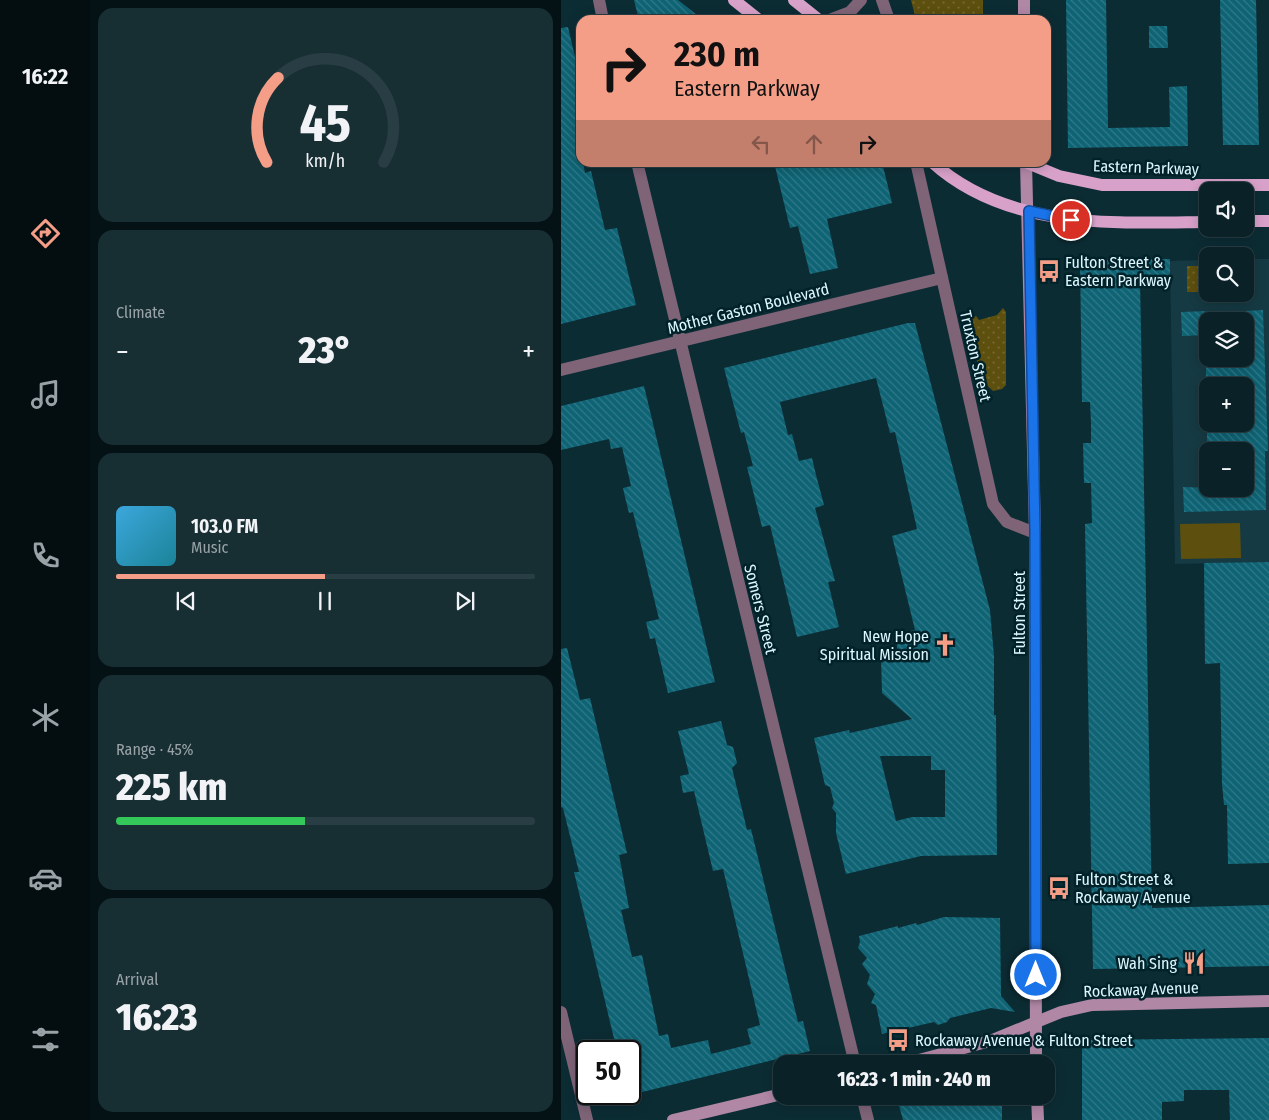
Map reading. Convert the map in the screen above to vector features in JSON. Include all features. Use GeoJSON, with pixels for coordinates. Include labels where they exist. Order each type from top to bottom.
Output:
{"type":"FeatureCollection","features":[{"type":"Feature","properties":{"kind":"main road"},"geometry":{"type":"LineString","coordinates":[[734,0],[753,15]]}},
{"type":"Feature","properties":{"kind":"main road"},"geometry":{"type":"LineString","coordinates":[[794,0],[813,15]]}},
{"type":"Feature","properties":{"kind":"main road"},"geometry":{"type":"LineString","coordinates":[[1024,0],[1024,15]]}},
{"type":"Feature","properties":{"kind":"main road"},"geometry":{"type":"LineString","coordinates":[[939,167],[959,182],[981,194],[1029,211],[1059,218],[1101,223],[1199,222]]}},
{"type":"Feature","properties":{"kind":"main road","name":"Fulton Street"},"geometry":{"type":"LineString","coordinates":[[1026,167],[1029,211],[1035,533],[1036,1055]]}},
{"type":"Feature","properties":{"kind":"main road","name":"Eastern Parkway"},"geometry":{"type":"LineString","coordinates":[[1036,167],[1059,176],[1102,185],[1269,184]]}},
{"type":"Feature","properties":{"kind":"main road"},"geometry":{"type":"LineString","coordinates":[[1254,221],[1269,221]]}},
{"type":"Feature","properties":{"kind":"main road","name":"Rockaway Avenue"},"geometry":{"type":"LineString","coordinates":[[939,1055],[990,1042],[1061,1012],[1092,1005],[1269,1001]]}},
{"type":"Feature","properties":{"kind":"main road"},"geometry":{"type":"LineString","coordinates":[[673,1120],[773,1096]]}},
{"type":"Feature","properties":{"kind":"main road"},"geometry":{"type":"LineString","coordinates":[[1037,1105],[1038,1120]]}},
{"type":"Feature","properties":{"kind":"street"},"geometry":{"type":"LineString","coordinates":[[599,0],[602,15]]}},
{"type":"Feature","properties":{"kind":"street"},"geometry":{"type":"LineString","coordinates":[[842,15],[850,12],[861,0]]}},
{"type":"Feature","properties":{"kind":"street"},"geometry":{"type":"LineString","coordinates":[[882,0],[887,15]]}},
{"type":"Feature","properties":{"kind":"street","name":"Somers Street"},"geometry":{"type":"LineString","coordinates":[[638,167],[853,1055]]}},
{"type":"Feature","properties":{"kind":"street","name":"Truxton Street"},"geometry":{"type":"LineString","coordinates":[[917,167],[993,504],[1007,522],[1035,533]]}},
{"type":"Feature","properties":{"kind":"street","name":"Mother Gaston Boulevard"},"geometry":{"type":"LineString","coordinates":[[561,370],[942,278]]}},
{"type":"Feature","properties":{"kind":"street"},"geometry":{"type":"LineString","coordinates":[[561,1012],[587,1120]]}},
{"type":"Feature","properties":{"kind":"street"},"geometry":{"type":"LineString","coordinates":[[864,1105],[868,1120]]}},
{"type":"Feature","properties":{"kind":"shaded area"},"geometry":{"type":"Polygon","coordinates":[[[911,0],[983,0],[983,15],[915,15],[911,0]]]}},
{"type":"Feature","properties":{"kind":"shaded area"},"geometry":{"type":"Polygon","coordinates":[[[1254,259],[1269,259],[1269,562],[1175,564],[1170,261],[1199,260],[1199,302],[1254,302],[1254,259]]]}},
{"type":"Feature","properties":{"kind":"shaded area"},"geometry":{"type":"Polygon","coordinates":[[[1187,266],[1199,266],[1199,292],[1187,292],[1187,266]]]}},
{"type":"Feature","properties":{"kind":"shaded area"},"geometry":{"type":"Polygon","coordinates":[[[1003,308],[1006,312],[1006,385],[1002,389],[993,391],[981,379],[968,323],[976,316],[979,320],[997,315],[1003,308]]]}},
{"type":"Feature","properties":{"kind":"shaded area"},"geometry":{"type":"Polygon","coordinates":[[[1240,523],[1241,558],[1181,559],[1180,524],[1240,523]]]}},
{"type":"Feature","properties":{"kind":"building"},"geometry":{"type":"Polygon","coordinates":[[[634,0],[678,0],[697,15],[638,15],[634,0]]]}},
{"type":"Feature","properties":{"kind":"building"},"geometry":{"type":"Polygon","coordinates":[[[1066,0],[1106,0],[1108,128],[1170,127],[1169,87],[1187,86],[1188,146],[1068,148],[1066,0]]]}},
{"type":"Feature","properties":{"kind":"building"},"geometry":{"type":"Polygon","coordinates":[[[1220,0],[1256,0],[1259,145],[1223,145],[1220,0]]]}},
{"type":"Feature","properties":{"kind":"building"},"geometry":{"type":"Polygon","coordinates":[[[1149,26],[1167,26],[1168,48],[1149,48],[1149,26]]]}},
{"type":"Feature","properties":{"kind":"building"},"geometry":{"type":"Polygon","coordinates":[[[568,27],[576,61],[576,167],[584,167],[585,173],[591,171],[605,230],[617,228],[636,305],[561,324],[561,28],[568,27]]]}},
{"type":"Feature","properties":{"kind":"building"},"geometry":{"type":"Polygon","coordinates":[[[775,167],[883,167],[892,203],[827,219],[838,268],[810,274],[798,226],[790,228],[775,167]]]}},
{"type":"Feature","properties":{"kind":"building"},"geometry":{"type":"Polygon","coordinates":[[[1170,259],[1170,280],[1140,280],[1152,908],[1269,905],[1269,966],[1093,969],[1085,524],[1092,523],[1091,483],[1084,483],[1083,443],[1091,443],[1091,423],[1090,402],[1082,402],[1080,260],[1170,259]]]}},
{"type":"Feature","properties":{"kind":"building"},"geometry":{"type":"Polygon","coordinates":[[[1263,310],[1268,451],[1265,451],[1266,510],[1184,512],[1183,487],[1199,488],[1199,497],[1254,497],[1254,442],[1207,442],[1207,432],[1254,432],[1254,377],[1206,377],[1206,367],[1254,367],[1254,312],[1245,311],[1263,310]]]}},
{"type":"Feature","properties":{"kind":"building"},"geometry":{"type":"Polygon","coordinates":[[[1207,311],[1199,312],[1199,335],[1182,336],[1181,312],[1207,311]]]}},
{"type":"Feature","properties":{"kind":"building"},"geometry":{"type":"Polygon","coordinates":[[[908,323],[915,323],[990,610],[994,656],[994,715],[996,715],[997,855],[921,856],[846,874],[836,833],[836,813],[832,808],[834,803],[830,787],[825,785],[814,738],[849,730],[850,733],[912,719],[882,693],[881,657],[897,657],[897,634],[915,630],[892,536],[917,529],[895,432],[890,433],[876,378],[780,402],[788,435],[792,434],[799,461],[812,458],[824,505],[815,508],[835,581],[828,582],[839,627],[797,637],[770,525],[762,527],[747,467],[753,466],[744,432],[741,433],[724,368],[908,323]],[[880,756],[896,821],[912,817],[945,817],[945,770],[931,770],[931,756],[880,756]]]}},
{"type":"Feature","properties":{"kind":"building"},"geometry":{"type":"Polygon","coordinates":[[[644,386],[715,682],[668,693],[655,638],[650,639],[646,622],[659,619],[633,512],[629,513],[623,488],[631,486],[622,447],[611,449],[609,439],[561,450],[561,406],[644,386]]]}},
{"type":"Feature","properties":{"kind":"building"},"geometry":{"type":"Polygon","coordinates":[[[1269,562],[1269,863],[1228,864],[1227,805],[1224,805],[1222,784],[1220,663],[1205,664],[1204,563],[1269,562]]]}},
{"type":"Feature","properties":{"kind":"building"},"geometry":{"type":"Polygon","coordinates":[[[567,648],[580,700],[590,698],[627,853],[619,855],[629,908],[621,910],[632,957],[642,955],[659,1036],[668,1034],[671,1048],[708,1040],[711,1054],[751,1044],[747,1029],[760,1025],[723,869],[713,871],[694,791],[683,793],[680,776],[689,774],[678,731],[721,721],[727,745],[733,747],[737,763],[732,768],[747,830],[751,829],[798,1022],[803,1021],[810,1051],[794,1055],[773,1055],[773,1060],[641,1092],[641,1040],[614,1040],[574,872],[579,872],[563,808],[561,807],[561,649],[567,648]]]}},
{"type":"Feature","properties":{"kind":"building"},"geometry":{"type":"Polygon","coordinates":[[[944,917],[1000,918],[1001,996],[1015,1012],[991,1008],[950,1018],[947,1022],[938,1025],[934,1022],[882,1034],[876,1005],[871,1003],[875,994],[867,984],[870,975],[862,964],[867,958],[858,948],[859,936],[898,926],[898,928],[916,923],[917,925],[944,917]]]}},
{"type":"Feature","properties":{"kind":"building"},"geometry":{"type":"Polygon","coordinates":[[[1269,1038],[1269,1120],[1230,1120],[1229,1090],[1184,1090],[1184,1101],[1162,1102],[1162,1120],[1082,1120],[1082,1040],[1269,1038]]]}},
{"type":"Feature","properties":{"kind":"building"},"geometry":{"type":"Polygon","coordinates":[[[899,1105],[1002,1105],[1002,1120],[903,1120],[899,1105]]]}},
{"type":"Feature","properties":{"kind":"place","name":"Fulton Street & Eastern Parkway"},"geometry":{"type":"Point","coordinates":[1049,271]}},
{"type":"Feature","properties":{"kind":"place","name":"New Hope Spiritual Mission"},"geometry":{"type":"Point","coordinates":[945,645]}},
{"type":"Feature","properties":{"kind":"place","name":"Fulton Street & Rockaway Avenue"},"geometry":{"type":"Point","coordinates":[1059,888]}},
{"type":"Feature","properties":{"kind":"place","name":"Wah Sing"},"geometry":{"type":"Point","coordinates":[1194,963]}},
{"type":"Feature","properties":{"kind":"place","name":"Rockaway Avenue & Fulton Street"},"geometry":{"type":"Point","coordinates":[898,1040]}},
{"type":"Feature","properties":{"kind":"route"},"geometry":{"type":"LineString","coordinates":[[1036,975],[1035,533],[1029,211],[1071,220]]}}]}
